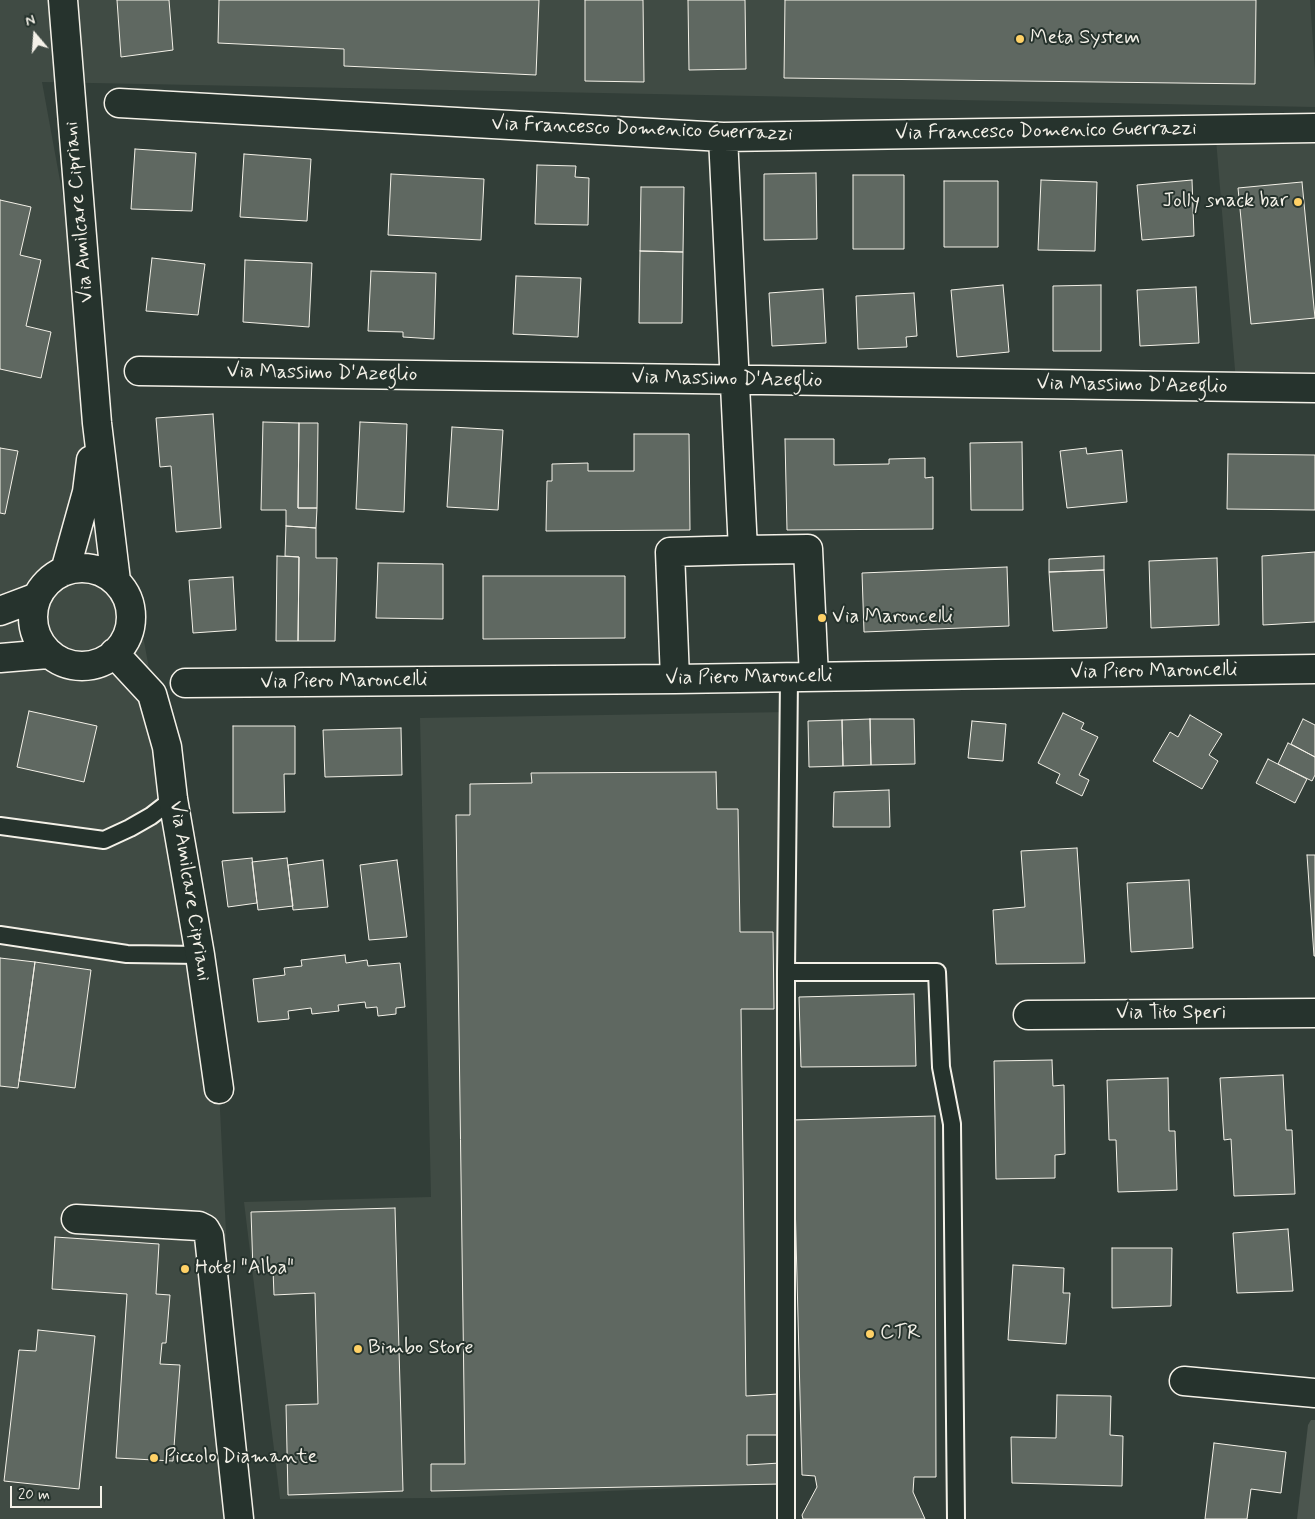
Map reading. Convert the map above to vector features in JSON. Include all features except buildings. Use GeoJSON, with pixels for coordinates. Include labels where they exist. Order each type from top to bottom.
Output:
{"type":"FeatureCollection","features":[{"type":"Feature","properties":{"kind":"street","name":"Via Amilcare Cipriani"},"geometry":{"type":"LineString","coordinates":[[62,0],[97,423],[116,581],[129,603],[131,616],[129,629],[124,641],[114,653],[152,694],[167,747],[173,799],[200,955],[218,1089]]}},
{"type":"Feature","properties":{"kind":"street","name":"Via Francesco Domenico Guerrazzi"},"geometry":{"type":"LineString","coordinates":[[119,103],[723,137],[1315,128]]}},
{"type":"Feature","properties":{"kind":"street"},"geometry":{"type":"LineString","coordinates":[[723,137],[743,550]]}},
{"type":"Feature","properties":{"kind":"street","name":"Via Massimo D'Azeglio"},"geometry":{"type":"LineString","coordinates":[[139,371],[1315,388]]}},
{"type":"Feature","properties":{"kind":"street","name":"Via Amilcare Cipriani"},"geometry":{"type":"LineString","coordinates":[[65,571],[87,492],[97,423]]}},
{"type":"Feature","properties":{"kind":"street"},"geometry":{"type":"LineString","coordinates":[[675,679],[670,552],[808,549],[801,677]]}},
{"type":"Feature","properties":{"kind":"street"},"geometry":{"type":"LineString","coordinates":[[48,654],[37,638],[33,624],[33,610],[37,597],[48,581],[65,571],[78,568],[92,569],[104,573],[116,581]]}},
{"type":"Feature","properties":{"kind":"street"},"geometry":{"type":"LineString","coordinates":[[0,611],[37,597]]}},
{"type":"Feature","properties":{"kind":"street"},"geometry":{"type":"LineString","coordinates":[[0,658],[48,654],[71,664],[87,665],[102,661],[114,653]]}},
{"type":"Feature","properties":{"kind":"street","name":"Via Piero Maroncelli"},"geometry":{"type":"LineString","coordinates":[[185,683],[675,679],[1314,670]]}},
{"type":"Feature","properties":{"kind":"street","name":"Via Tito Speri"},"geometry":{"type":"LineString","coordinates":[[1028,1015],[1315,1013]]}},
{"type":"Feature","properties":{"kind":"street"},"geometry":{"type":"LineString","coordinates":[[76,1219],[200,1226],[205,1229],[209,1236],[238,1519]]}},
{"type":"Feature","properties":{"kind":"street"},"geometry":{"type":"LineString","coordinates":[[1184,1381],[1315,1393]]}},
{"type":"Feature","properties":{"kind":"lane"},"geometry":{"type":"LineString","coordinates":[[786,1519],[786,972],[801,677]]}},
{"type":"Feature","properties":{"kind":"lane"},"geometry":{"type":"LineString","coordinates":[[0,826],[104,840],[151,816],[173,799]]}},
{"type":"Feature","properties":{"kind":"lane"},"geometry":{"type":"LineString","coordinates":[[0,936],[127,954],[200,955]]}},
{"type":"Feature","properties":{"kind":"lane"},"geometry":{"type":"LineString","coordinates":[[786,972],[937,972],[941,1067],[952,1124],[956,1519]]}},
{"type":"Feature","properties":{"kind":"shaded area"},"geometry":{"type":"Polygon","coordinates":[[[0,0],[1310,0],[1315,71],[1315,107],[42,82],[158,718],[219,1089],[240,1519],[0,1519],[0,0]]]}},
{"type":"Feature","properties":{"kind":"shaded area"},"geometry":{"type":"Polygon","coordinates":[[[1315,134],[1315,381],[1236,382],[1216,139],[1315,134]]]}},
{"type":"Feature","properties":{"kind":"shaded area"},"geometry":{"type":"Polygon","coordinates":[[[789,712],[780,1484],[437,1498],[280,1499],[244,1202],[431,1197],[420,718],[789,712]]]}},
{"type":"Feature","properties":{"kind":"shaded area"},"geometry":{"type":"Polygon","coordinates":[[[1311,1420],[1315,1420],[1315,1519],[1297,1519],[1308,1425],[1311,1420]]]}},
{"type":"Feature","properties":{"kind":"place","name":"Meta System"},"geometry":{"type":"Point","coordinates":[1020,39]}},
{"type":"Feature","properties":{"kind":"place","name":"Jolly snack bar"},"geometry":{"type":"Point","coordinates":[1298,202]}},
{"type":"Feature","properties":{"kind":"place","name":"Via Maroncelli"},"geometry":{"type":"Point","coordinates":[822,618]}},
{"type":"Feature","properties":{"kind":"place","name":"Hotel \"Alba\""},"geometry":{"type":"Point","coordinates":[185,1269]}},
{"type":"Feature","properties":{"kind":"place","name":"CTR"},"geometry":{"type":"Point","coordinates":[870,1334]}},
{"type":"Feature","properties":{"kind":"place","name":"Bimbo Store"},"geometry":{"type":"Point","coordinates":[358,1349]}},
{"type":"Feature","properties":{"kind":"place","name":"Piccolo Diamante"},"geometry":{"type":"Point","coordinates":[154,1458]}}]}
